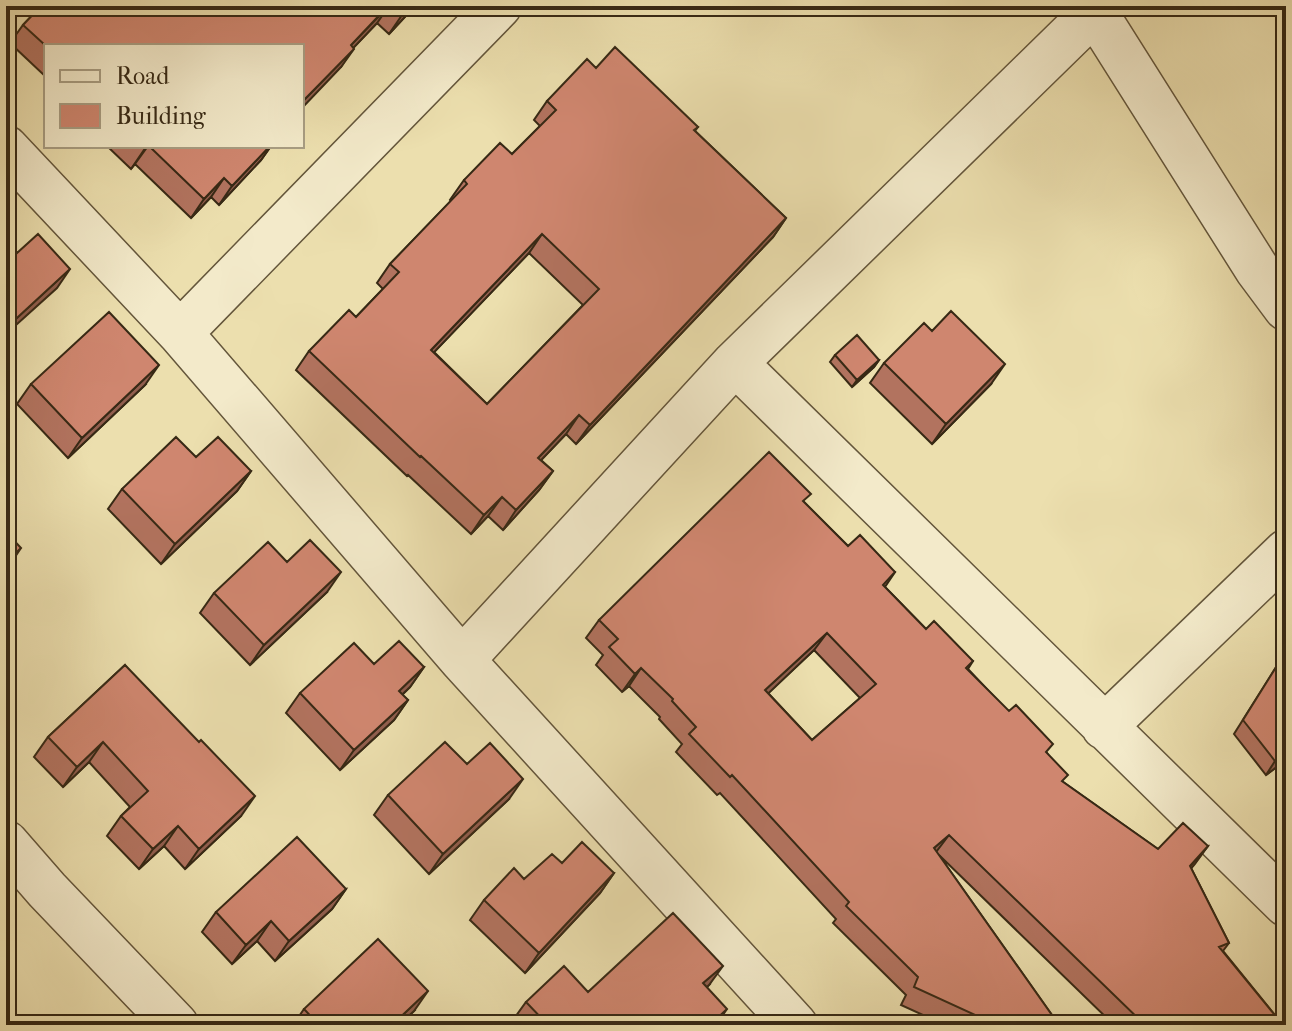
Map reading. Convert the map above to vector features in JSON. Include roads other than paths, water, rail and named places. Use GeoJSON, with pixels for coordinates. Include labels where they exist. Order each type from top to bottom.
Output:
{"type":"FeatureCollection","features":[{"type":"Feature","properties":{"kind":"street"},"geometry":{"type":"LineString","coordinates":[[180,333],[499,6]]}},
{"type":"Feature","properties":{"kind":"street"},"geometry":{"type":"LineString","coordinates":[[462,660],[735,363],[1093,9],[1257,269],[1286,308]]}},
{"type":"Feature","properties":{"kind":"street"},"geometry":{"type":"LineString","coordinates":[[6,148],[180,333],[462,660],[788,1022]]}},
{"type":"Feature","properties":{"kind":"street"},"geometry":{"type":"LineString","coordinates":[[735,363],[1286,904]]}},
{"type":"Feature","properties":{"kind":"street"},"geometry":{"type":"LineString","coordinates":[[1104,727],[1286,552]]}},
{"type":"Feature","properties":{"kind":"street"},"geometry":{"type":"LineString","coordinates":[[6,843],[176,1025]]}}]}
